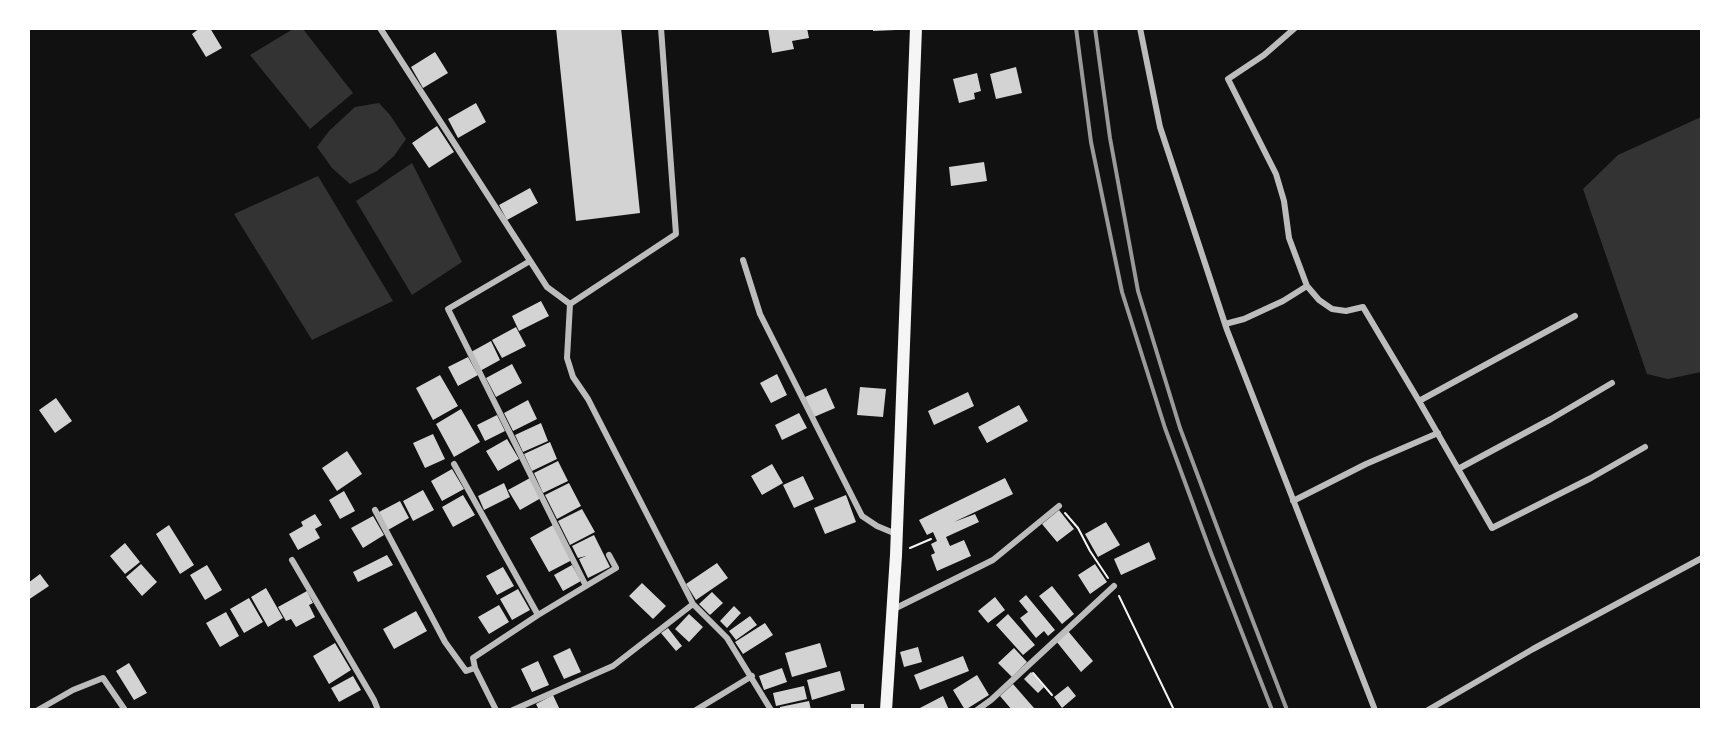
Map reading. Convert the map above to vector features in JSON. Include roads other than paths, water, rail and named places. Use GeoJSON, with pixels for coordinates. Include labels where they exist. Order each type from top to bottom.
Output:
{"type":"FeatureCollection","features":[{"type":"Feature","properties":{"kind":"main road"},"geometry":{"type":"LineString","coordinates":[[886,710],[894,609],[916,28]]}},
{"type":"Feature","properties":{"kind":"street"},"geometry":{"type":"LineString","coordinates":[[380,28],[547,287],[570,304]]}},
{"type":"Feature","properties":{"kind":"street"},"geometry":{"type":"LineString","coordinates":[[570,304],[676,234],[661,28]]}},
{"type":"Feature","properties":{"kind":"street"},"geometry":{"type":"LineString","coordinates":[[1140,28],[1160,127],[1225,324],[1375,710]]}},
{"type":"Feature","properties":{"kind":"street"},"geometry":{"type":"LineString","coordinates":[[1295,28],[1264,55],[1228,79],[1276,174],[1284,201],[1289,238],[1307,286],[1319,300],[1332,309],[1346,311],[1363,307],[1492,528],[1591,478],[1645,447]]}},
{"type":"Feature","properties":{"kind":"street"},"geometry":{"type":"LineString","coordinates":[[743,260],[760,314],[862,516],[877,526],[896,534]]}},
{"type":"Feature","properties":{"kind":"street"},"geometry":{"type":"LineString","coordinates":[[530,261],[448,309],[586,586]]}},
{"type":"Feature","properties":{"kind":"street"},"geometry":{"type":"LineString","coordinates":[[1225,324],[1244,319],[1307,286]]}},
{"type":"Feature","properties":{"kind":"street"},"geometry":{"type":"LineString","coordinates":[[570,304],[567,358],[573,376],[588,399],[693,604],[727,638],[771,710]]}},
{"type":"Feature","properties":{"kind":"street"},"geometry":{"type":"LineString","coordinates":[[1419,401],[1575,315]]}},
{"type":"Feature","properties":{"kind":"street"},"geometry":{"type":"LineString","coordinates":[[1458,469],[1612,383]]}},
{"type":"Feature","properties":{"kind":"street"},"geometry":{"type":"LineString","coordinates":[[1293,501],[1366,464],[1438,433]]}},
{"type":"Feature","properties":{"kind":"street"},"geometry":{"type":"LineString","coordinates":[[454,464],[538,615]]}},
{"type":"Feature","properties":{"kind":"street"},"geometry":{"type":"LineString","coordinates":[[894,609],[993,560],[1059,506]]}},
{"type":"Feature","properties":{"kind":"street"},"geometry":{"type":"LineString","coordinates":[[375,510],[445,642],[466,671],[475,668]]}},
{"type":"Feature","properties":{"kind":"street"},"geometry":{"type":"LineString","coordinates":[[496,710],[475,668],[473,658],[615,568],[609,555]]}},
{"type":"Feature","properties":{"kind":"street"},"geometry":{"type":"LineString","coordinates":[[1428,710],[1533,649],[1701,558]]}},
{"type":"Feature","properties":{"kind":"street"},"geometry":{"type":"LineString","coordinates":[[292,560],[378,710]]}},
{"type":"Feature","properties":{"kind":"street"},"geometry":{"type":"LineString","coordinates":[[977,710],[991,700],[1114,586]]}},
{"type":"Feature","properties":{"kind":"street"},"geometry":{"type":"LineString","coordinates":[[513,710],[613,666],[693,604]]}},
{"type":"Feature","properties":{"kind":"street"},"geometry":{"type":"LineString","coordinates":[[696,710],[752,676]]}},
{"type":"Feature","properties":{"kind":"street"},"geometry":{"type":"LineString","coordinates":[[38,710],[73,690],[103,678],[125,710]]}},
{"type":"Feature","properties":{"kind":"railway"},"geometry":{"type":"LineString","coordinates":[[1076,28],[1091,142],[1122,292],[1165,428],[1272,710]]}},
{"type":"Feature","properties":{"kind":"railway"},"geometry":{"type":"LineString","coordinates":[[1095,28],[1110,138],[1138,291],[1180,428],[1287,710]]}}]}
